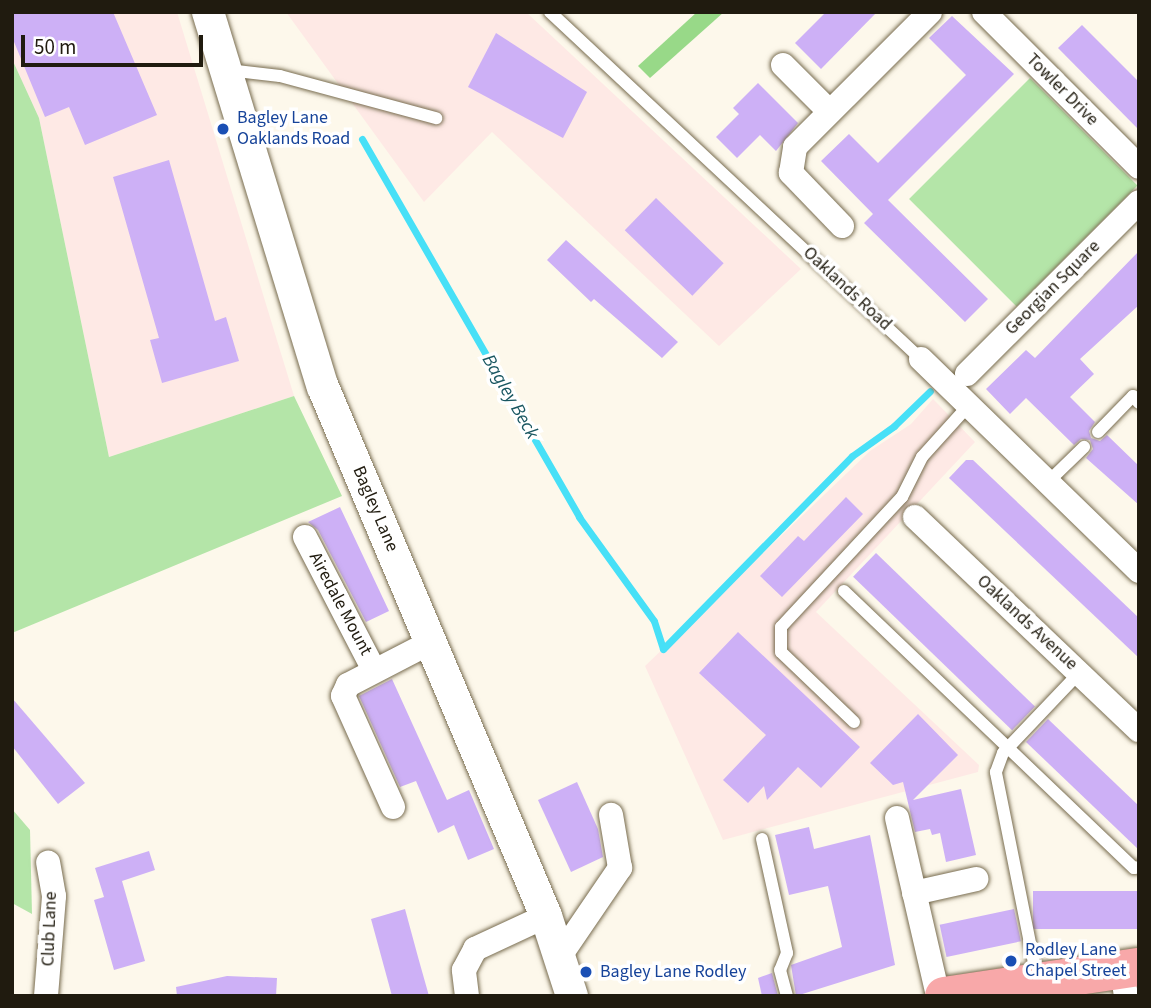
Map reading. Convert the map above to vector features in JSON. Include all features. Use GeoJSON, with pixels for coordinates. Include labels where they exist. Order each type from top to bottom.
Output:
{"type":"FeatureCollection","features":[{"type":"Feature","properties":{"kind":"main road"},"geometry":{"type":"LineString","coordinates":[[944,996],[1038,981],[1129,977]]}},
{"type":"Feature","properties":{"kind":"street","name":"Bagley Lane"},"geometry":{"type":"LineString","coordinates":[[208,12],[323,387],[433,641],[546,916],[572,996]]}},
{"type":"Feature","properties":{"kind":"street"},"geometry":{"type":"LineString","coordinates":[[842,226],[792,173],[795,147],[930,12]]}},
{"type":"Feature","properties":{"kind":"street","name":"Towler Drive"},"geometry":{"type":"LineString","coordinates":[[984,12],[1139,167]]}},
{"type":"Feature","properties":{"kind":"street"},"geometry":{"type":"LineString","coordinates":[[783,65],[830,112]]}},
{"type":"Feature","properties":{"kind":"street","name":"Georgian Square"},"geometry":{"type":"LineString","coordinates":[[967,374],[1139,202]]}},
{"type":"Feature","properties":{"kind":"street","name":"Oaklands Road"},"geometry":{"type":"LineString","coordinates":[[921,359],[1139,571]]}},
{"type":"Feature","properties":{"kind":"street","name":"Oaklands Avenue"},"geometry":{"type":"LineString","coordinates":[[915,516],[1139,730]]}},
{"type":"Feature","properties":{"kind":"street","name":"Airedale Mount"},"geometry":{"type":"LineString","coordinates":[[305,537],[374,670]]}},
{"type":"Feature","properties":{"kind":"street","name":"Airedale Mount"},"geometry":{"type":"LineString","coordinates":[[393,807],[343,696],[348,685],[433,641]]}},
{"type":"Feature","properties":{"kind":"street"},"geometry":{"type":"LineString","coordinates":[[560,956],[620,868],[611,815]]}},
{"type":"Feature","properties":{"kind":"street"},"geometry":{"type":"LineString","coordinates":[[897,818],[938,996]]}},
{"type":"Feature","properties":{"kind":"street","name":"Club Lane"},"geometry":{"type":"LineString","coordinates":[[46,996],[54,896],[48,863]]}},
{"type":"Feature","properties":{"kind":"street"},"geometry":{"type":"LineString","coordinates":[[914,893],[976,879]]}},
{"type":"Feature","properties":{"kind":"street"},"geometry":{"type":"LineString","coordinates":[[467,996],[464,970],[475,948],[546,916]]}},
{"type":"Feature","properties":{"kind":"lane","name":"Oaklands Road"},"geometry":{"type":"LineString","coordinates":[[550,12],[921,359]]}},
{"type":"Feature","properties":{"kind":"lane"},"geometry":{"type":"LineString","coordinates":[[226,70],[280,76],[436,118]]}},
{"type":"Feature","properties":{"kind":"lane"},"geometry":{"type":"LineString","coordinates":[[1098,432],[1132,396]]}},
{"type":"Feature","properties":{"kind":"lane"},"geometry":{"type":"LineString","coordinates":[[854,722],[781,652],[781,627],[902,497],[922,457],[969,405]]}},
{"type":"Feature","properties":{"kind":"lane"},"geometry":{"type":"LineString","coordinates":[[1049,481],[1084,447]]}},
{"type":"Feature","properties":{"kind":"lane"},"geometry":{"type":"LineString","coordinates":[[844,591],[1134,868],[1139,867]]}},
{"type":"Feature","properties":{"kind":"lane"},"geometry":{"type":"LineString","coordinates":[[1038,981],[996,785],[996,772],[1009,747],[1080,672]]}},
{"type":"Feature","properties":{"kind":"lane"},"geometry":{"type":"LineString","coordinates":[[762,839],[787,953],[780,970],[788,996]]}},
{"type":"Feature","properties":{"kind":"shaded area"},"geometry":{"type":"Polygon","coordinates":[[[12,12],[177,12],[294,396],[109,457],[39,118],[12,59],[12,12]]]}},
{"type":"Feature","properties":{"kind":"shaded area"},"geometry":{"type":"Polygon","coordinates":[[[286,12],[526,12],[801,269],[719,346],[492,132],[424,202],[286,12]]]}},
{"type":"Feature","properties":{"kind":"shaded area"},"geometry":{"type":"Polygon","coordinates":[[[933,399],[975,442],[816,612],[979,765],[978,772],[723,840],[645,666],[870,451],[911,424],[933,399]]]}},
{"type":"Feature","properties":{"kind":"green space"},"geometry":{"type":"Polygon","coordinates":[[[697,12],[724,12],[650,78],[638,66],[697,12]]]}},
{"type":"Feature","properties":{"kind":"green space"},"geometry":{"type":"Polygon","coordinates":[[[12,59],[39,118],[109,457],[294,396],[342,496],[12,633],[12,59]]]}},
{"type":"Feature","properties":{"kind":"green space"},"geometry":{"type":"Polygon","coordinates":[[[1030,78],[1137,185],[1017,306],[909,199],[1030,78]]]}},
{"type":"Feature","properties":{"kind":"green space"},"geometry":{"type":"Polygon","coordinates":[[[12,809],[30,830],[32,914],[12,903],[12,809]]]}},
{"type":"Feature","properties":{"kind":"building"},"geometry":{"type":"Polygon","coordinates":[[[12,12],[113,12],[157,115],[85,145],[69,107],[45,117],[12,37],[12,12]]]}},
{"type":"Feature","properties":{"kind":"building"},"geometry":{"type":"Polygon","coordinates":[[[826,12],[877,12],[821,69],[795,43],[826,12]]]}},
{"type":"Feature","properties":{"kind":"building"},"geometry":{"type":"Polygon","coordinates":[[[952,16],[1014,74],[888,200],[988,299],[965,322],[864,223],[873,214],[821,161],[849,134],[878,163],[966,75],[929,38],[952,16]]]}},
{"type":"Feature","properties":{"kind":"building"},"geometry":{"type":"Polygon","coordinates":[[[1082,25],[1139,82],[1139,130],[1058,48],[1082,25]]]}},
{"type":"Feature","properties":{"kind":"building"},"geometry":{"type":"Polygon","coordinates":[[[496,33],[587,92],[563,138],[468,87],[496,33]]]}},
{"type":"Feature","properties":{"kind":"building"},"geometry":{"type":"Polygon","coordinates":[[[758,83],[798,123],[776,151],[760,135],[737,158],[716,137],[739,114],[733,108],[758,83]]]}},
{"type":"Feature","properties":{"kind":"building"},"geometry":{"type":"Polygon","coordinates":[[[169,160],[215,321],[226,317],[239,361],[162,383],[150,340],[159,338],[113,177],[169,160]]]}},
{"type":"Feature","properties":{"kind":"building"},"geometry":{"type":"Polygon","coordinates":[[[656,198],[724,263],[692,296],[625,230],[656,198]]]}},
{"type":"Feature","properties":{"kind":"building"},"geometry":{"type":"Polygon","coordinates":[[[566,240],[678,342],[662,358],[594,299],[591,302],[547,260],[566,240]]]}},
{"type":"Feature","properties":{"kind":"building"},"geometry":{"type":"Polygon","coordinates":[[[1139,251],[1139,305],[1080,359],[1094,374],[1070,397],[1095,422],[1089,431],[1091,438],[1100,441],[1107,435],[1139,466],[1139,505],[1086,458],[1093,449],[1090,440],[1081,439],[1074,445],[1026,398],[1010,414],[986,389],[1026,350],[1035,358],[1139,251]]]}},
{"type":"Feature","properties":{"kind":"building"},"geometry":{"type":"Polygon","coordinates":[[[966,460],[973,460],[1139,618],[1139,658],[949,478],[966,460]]]}},
{"type":"Feature","properties":{"kind":"building"},"geometry":{"type":"Polygon","coordinates":[[[846,497],[863,514],[782,597],[760,576],[798,536],[804,541],[846,497]]]}},
{"type":"Feature","properties":{"kind":"building"},"geometry":{"type":"Polygon","coordinates":[[[340,507],[389,611],[366,622],[318,530],[308,522],[340,507]]]}},
{"type":"Feature","properties":{"kind":"building"},"geometry":{"type":"Polygon","coordinates":[[[876,553],[1035,707],[1012,730],[853,577],[876,553]]]}},
{"type":"Feature","properties":{"kind":"building"},"geometry":{"type":"Polygon","coordinates":[[[738,632],[860,747],[821,788],[798,767],[767,800],[764,786],[748,803],[723,780],[766,735],[699,673],[738,632]]]}},
{"type":"Feature","properties":{"kind":"building"},"geometry":{"type":"Polygon","coordinates":[[[392,679],[447,800],[469,790],[494,849],[468,860],[454,825],[438,833],[416,781],[400,787],[359,696],[392,679]]]}},
{"type":"Feature","properties":{"kind":"building"},"geometry":{"type":"Polygon","coordinates":[[[12,698],[85,783],[58,804],[12,746],[12,698]]]}},
{"type":"Feature","properties":{"kind":"building"},"geometry":{"type":"Polygon","coordinates":[[[918,714],[958,755],[913,800],[961,789],[976,855],[946,862],[940,833],[932,835],[930,829],[915,832],[903,782],[893,785],[870,763],[918,714]]]}},
{"type":"Feature","properties":{"kind":"building"},"geometry":{"type":"Polygon","coordinates":[[[1048,719],[1139,806],[1139,850],[1026,742],[1048,719]]]}},
{"type":"Feature","properties":{"kind":"building"},"geometry":{"type":"Polygon","coordinates":[[[577,782],[598,829],[603,857],[571,872],[538,800],[577,782]]]}},
{"type":"Feature","properties":{"kind":"building"},"geometry":{"type":"Polygon","coordinates":[[[809,827],[814,849],[870,835],[895,965],[796,996],[791,965],[842,947],[828,886],[789,895],[775,835],[809,827]]]}},
{"type":"Feature","properties":{"kind":"building"},"geometry":{"type":"Polygon","coordinates":[[[149,851],[155,870],[122,881],[145,961],[114,970],[94,900],[104,897],[95,868],[149,851]]]}},
{"type":"Feature","properties":{"kind":"building"},"geometry":{"type":"Polygon","coordinates":[[[1033,891],[1139,891],[1139,929],[1033,929],[1033,891]]]}},
{"type":"Feature","properties":{"kind":"building"},"geometry":{"type":"Polygon","coordinates":[[[405,909],[429,996],[392,996],[371,919],[405,909]]]}},
{"type":"Feature","properties":{"kind":"building"},"geometry":{"type":"Polygon","coordinates":[[[1014,909],[1021,941],[947,957],[940,925],[1014,909]]]}},
{"type":"Feature","properties":{"kind":"building"},"geometry":{"type":"Polygon","coordinates":[[[772,973],[778,996],[762,996],[758,978],[772,973]]]}},
{"type":"Feature","properties":{"kind":"building"},"geometry":{"type":"Polygon","coordinates":[[[227,976],[277,978],[276,996],[177,996],[176,987],[227,976]]]}},
{"type":"Feature","properties":{"kind":"waterway","name":"Bagley Beck"},"geometry":{"type":"LineString","coordinates":[[362,139],[579,517],[654,621],[663,649],[852,456],[894,426],[930,391]]}},
{"type":"Feature","properties":{"kind":"place","name":"Bagley Lane Oaklands Road"},"geometry":{"type":"Point","coordinates":[223,129]}},
{"type":"Feature","properties":{"kind":"place","name":"Rodley Lane Chapel Street"},"geometry":{"type":"Point","coordinates":[1011,961]}},
{"type":"Feature","properties":{"kind":"place","name":"Bagley Lane Rodley"},"geometry":{"type":"Point","coordinates":[586,972]}}]}
